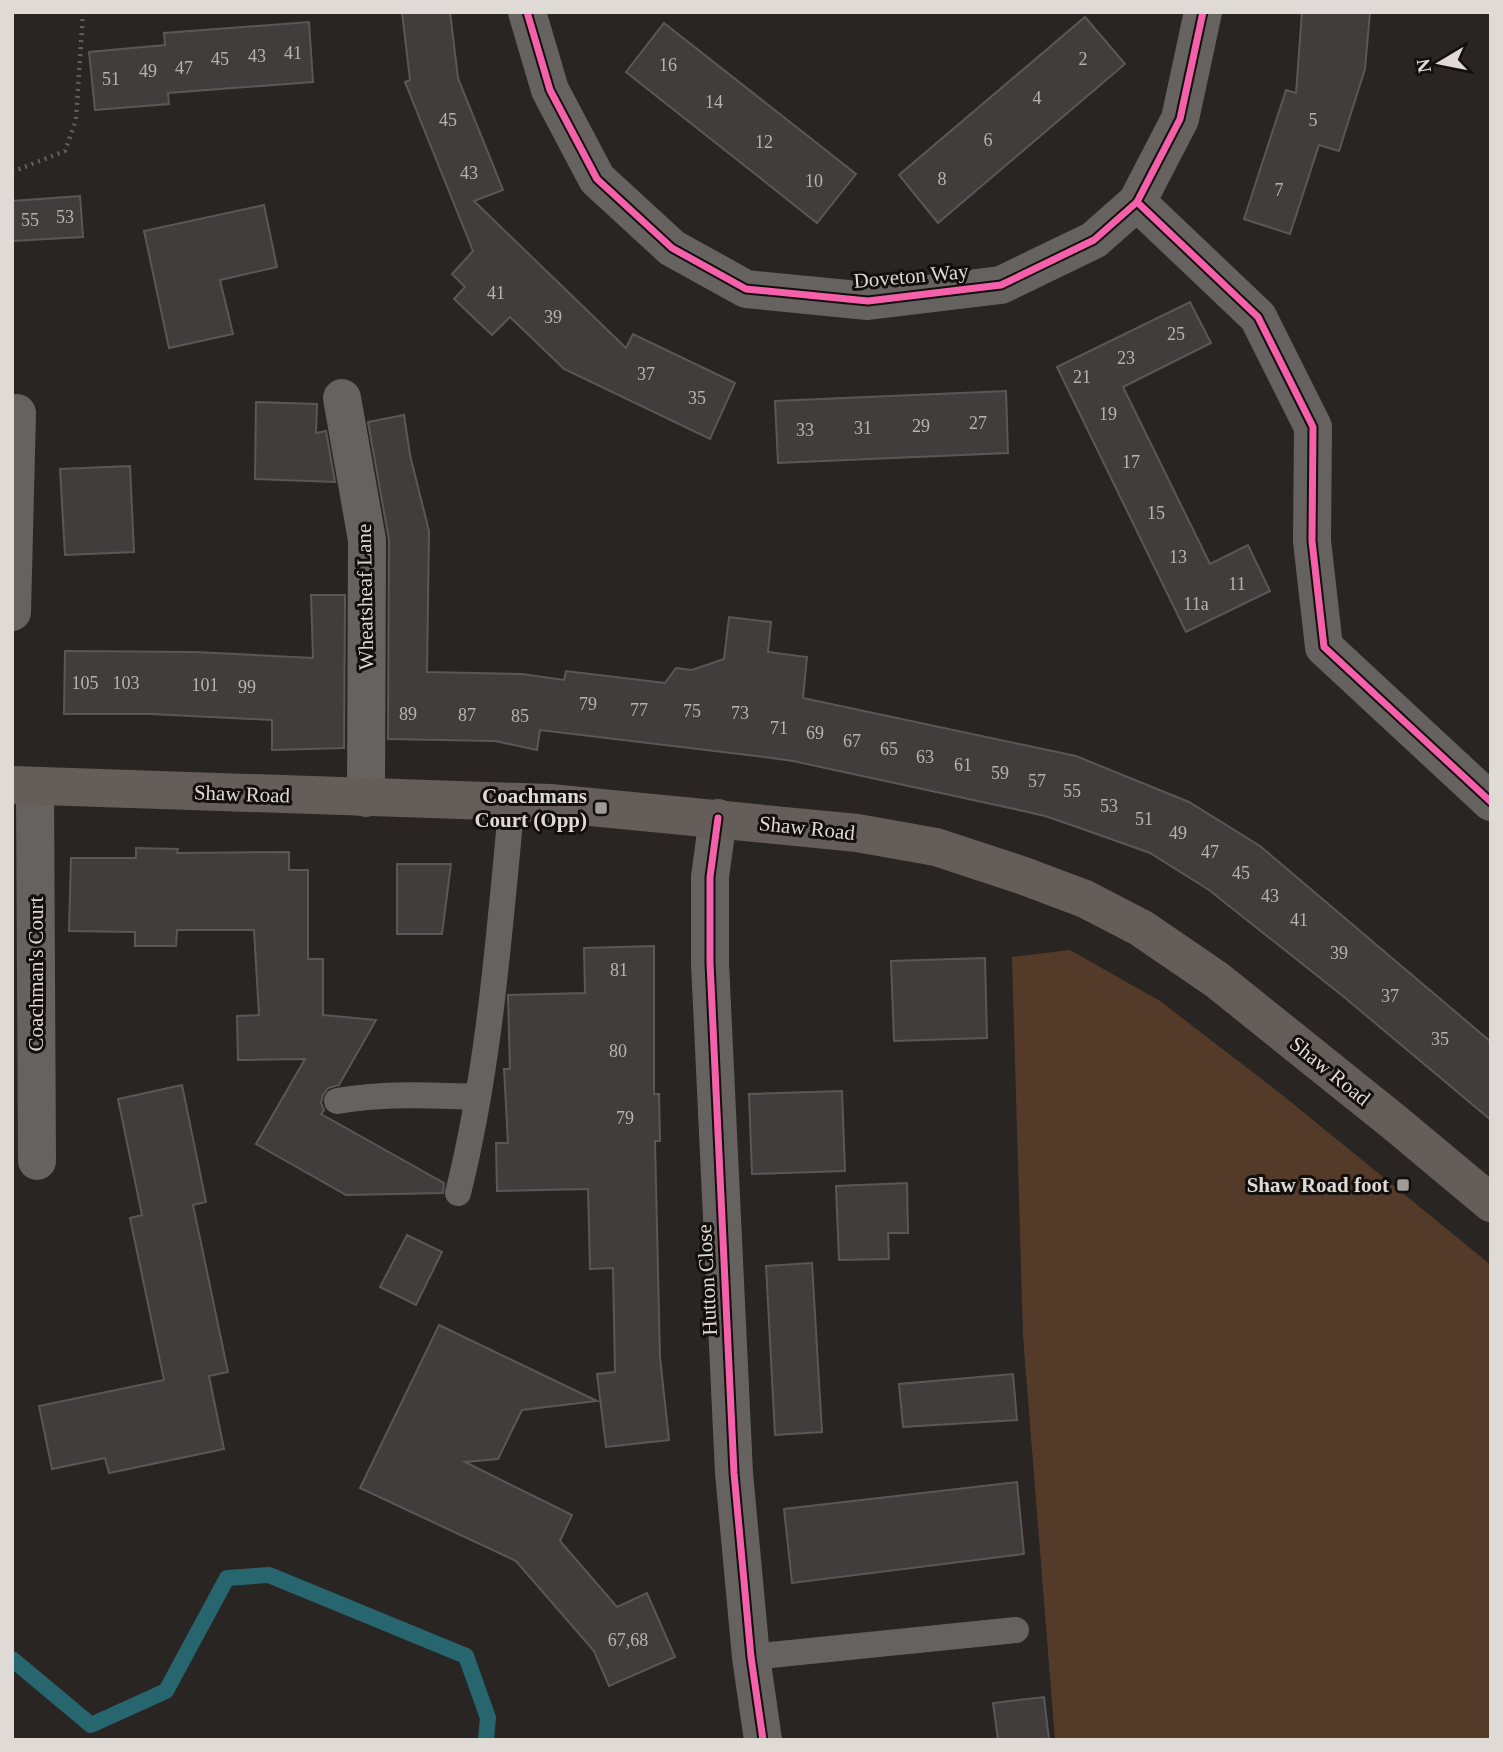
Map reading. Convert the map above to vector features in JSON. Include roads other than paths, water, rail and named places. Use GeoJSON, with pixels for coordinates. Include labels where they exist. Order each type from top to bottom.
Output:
{"type":"FeatureCollection","features":[{"type":"Feature","properties":{"kind":"main road","name":"Shaw Road"},"geometry":{"type":"LineString","coordinates":[[23,786],[512,801],[719,818],[858,833],[936,846],[1084,899],[1141,928],[1217,980],[1491,1203]]}},
{"type":"Feature","properties":{"kind":"street","name":"Doveton Way"},"geometry":{"type":"LineString","coordinates":[[527,12],[550,90],[597,179],[672,248],[746,289],[868,301],[1002,285],[1094,240],[1137,202],[1180,119],[1203,12]]}},
{"type":"Feature","properties":{"kind":"street"},"geometry":{"type":"LineString","coordinates":[[1137,202],[1258,317],[1312,426],[1312,541],[1324,647],[1491,802]]}},
{"type":"Feature","properties":{"kind":"street","name":"Wheatsheaf Lane"},"geometry":{"type":"LineString","coordinates":[[342,398],[367,540],[366,798]]}},
{"type":"Feature","properties":{"kind":"street"},"geometry":{"type":"LineString","coordinates":[[12,612],[17,414]]}},
{"type":"Feature","properties":{"kind":"street","name":"Coachman's Court"},"geometry":{"type":"LineString","coordinates":[[23,786],[37,1161]]}},
{"type":"Feature","properties":{"kind":"street","name":"Hutton Close"},"geometry":{"type":"LineString","coordinates":[[719,818],[710,877],[709,963],[734,1473],[751,1657],[763,1740]]}},
{"type":"Feature","properties":{"kind":"lane"},"geometry":{"type":"LineString","coordinates":[[458,1194],[471,1142],[487,1047],[512,801]]}},
{"type":"Feature","properties":{"kind":"lane"},"geometry":{"type":"LineString","coordinates":[[337,1101],[394,1094],[478,1097]]}},
{"type":"Feature","properties":{"kind":"lane"},"geometry":{"type":"LineString","coordinates":[[751,1657],[1016,1630]]}},
{"type":"Feature","properties":{"kind":"waterway"},"geometry":{"type":"LineString","coordinates":[[12,1659],[91,1725],[166,1691],[227,1578],[269,1575],[466,1656],[488,1718],[486,1740]]}},
{"type":"Feature","properties":{"kind":"place","name":"Coachmans Court (Opp)"},"geometry":{"type":"Point","coordinates":[601,808]}},
{"type":"Feature","properties":{"kind":"place","name":"Shaw Road foot"},"geometry":{"type":"Point","coordinates":[1403,1185]}}]}
